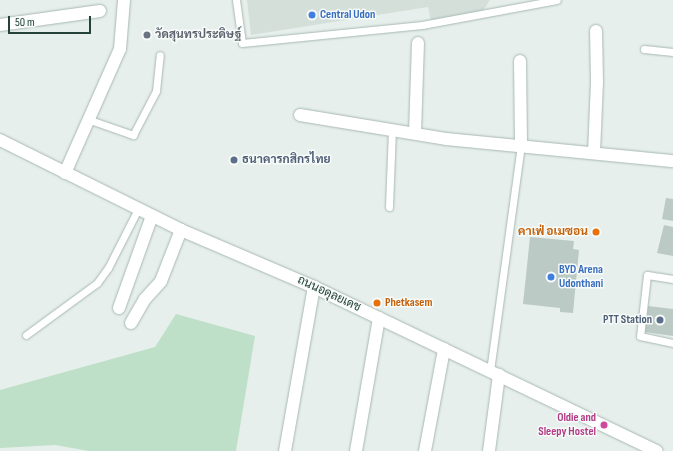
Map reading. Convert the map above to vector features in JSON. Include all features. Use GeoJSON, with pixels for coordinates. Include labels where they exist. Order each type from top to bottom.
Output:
{"type":"FeatureCollection","features":[{"type":"Feature","properties":{"kind":"street"},"geometry":{"type":"LineString","coordinates":[[65,173],[90,120],[120,49],[124,0]]}},
{"type":"Feature","properties":{"kind":"street"},"geometry":{"type":"LineString","coordinates":[[0,25],[100,11]]}},
{"type":"Feature","properties":{"kind":"street"},"geometry":{"type":"LineString","coordinates":[[594,153],[598,82],[596,31]]}},
{"type":"Feature","properties":{"kind":"street"},"geometry":{"type":"LineString","coordinates":[[415,133],[418,42]]}},
{"type":"Feature","properties":{"kind":"street"},"geometry":{"type":"LineString","coordinates":[[520,61],[521,146]]}},
{"type":"Feature","properties":{"kind":"street"},"geometry":{"type":"LineString","coordinates":[[300,115],[415,133],[521,146],[673,161]]}},
{"type":"Feature","properties":{"kind":"street","name":"ถนนอดุลยเดช"},"geometry":{"type":"LineString","coordinates":[[0,140],[181,230],[314,287],[657,451]]}},
{"type":"Feature","properties":{"kind":"street"},"geometry":{"type":"LineString","coordinates":[[119,308],[152,216]]}},
{"type":"Feature","properties":{"kind":"street"},"geometry":{"type":"LineString","coordinates":[[131,323],[145,299],[162,281],[181,230]]}},
{"type":"Feature","properties":{"kind":"street"},"geometry":{"type":"LineString","coordinates":[[285,451],[314,287]]}},
{"type":"Feature","properties":{"kind":"street"},"geometry":{"type":"LineString","coordinates":[[356,451],[379,318]]}},
{"type":"Feature","properties":{"kind":"street"},"geometry":{"type":"LineString","coordinates":[[425,451],[444,348]]}},
{"type":"Feature","properties":{"kind":"street"},"geometry":{"type":"LineString","coordinates":[[489,451],[494,373]]}},
{"type":"Feature","properties":{"kind":"lane"},"geometry":{"type":"LineString","coordinates":[[236,0],[242,43],[422,25],[557,0]]}},
{"type":"Feature","properties":{"kind":"lane"},"geometry":{"type":"LineString","coordinates":[[644,49],[673,52]]}},
{"type":"Feature","properties":{"kind":"lane"},"geometry":{"type":"LineString","coordinates":[[90,120],[133,135],[156,91],[160,55]]}},
{"type":"Feature","properties":{"kind":"lane"},"geometry":{"type":"LineString","coordinates":[[389,208],[392,129]]}},
{"type":"Feature","properties":{"kind":"lane"},"geometry":{"type":"LineString","coordinates":[[494,373],[521,146]]}},
{"type":"Feature","properties":{"kind":"lane"},"geometry":{"type":"LineString","coordinates":[[26,335],[97,283],[108,268],[138,208]]}},
{"type":"Feature","properties":{"kind":"lane"},"geometry":{"type":"LineString","coordinates":[[673,279],[647,275],[640,336],[673,343]]}},
{"type":"Feature","properties":{"kind":"shaded area","name":"Central Udon"},"geometry":{"type":"Polygon","coordinates":[[[247,0],[490,0],[483,11],[431,20],[428,7],[251,35],[247,0]]]}},
{"type":"Feature","properties":{"kind":"green space"},"geometry":{"type":"Polygon","coordinates":[[[176,314],[255,336],[236,451],[89,451],[55,445],[0,448],[0,390],[155,347],[176,314]]]}},
{"type":"Feature","properties":{"kind":"building"},"geometry":{"type":"Polygon","coordinates":[[[666,198],[673,199],[673,221],[662,219],[666,198]]]}},
{"type":"Feature","properties":{"kind":"building"},"geometry":{"type":"Polygon","coordinates":[[[664,225],[673,227],[673,256],[657,253],[664,225]]]}},
{"type":"Feature","properties":{"kind":"building","name":"BYD Arena Udonthani"},"geometry":{"type":"Polygon","coordinates":[[[530,237],[574,241],[573,249],[579,250],[573,313],[560,312],[560,308],[523,304],[530,237]]]}},
{"type":"Feature","properties":{"kind":"building","name":"PTT Station"},"geometry":{"type":"Polygon","coordinates":[[[648,306],[673,309],[673,336],[645,332],[648,306]]]}},
{"type":"Feature","properties":{"kind":"place","name":"Central Udon"},"geometry":{"type":"Point","coordinates":[312,15]}},
{"type":"Feature","properties":{"kind":"place","name":"วัดสุนทรประดิษฐ์"},"geometry":{"type":"Point","coordinates":[147,35]}},
{"type":"Feature","properties":{"kind":"place","name":"ธนาคารกสิกรไทย"},"geometry":{"type":"Point","coordinates":[234,160]}},
{"type":"Feature","properties":{"kind":"place","name":"คาเฟ่ อเมซอน"},"geometry":{"type":"Point","coordinates":[596,232]}},
{"type":"Feature","properties":{"kind":"place","name":"BYD Arena Udonthani"},"geometry":{"type":"Point","coordinates":[551,277]}},
{"type":"Feature","properties":{"kind":"place","name":"Phetkasem"},"geometry":{"type":"Point","coordinates":[377,303]}},
{"type":"Feature","properties":{"kind":"place","name":"PTT Station"},"geometry":{"type":"Point","coordinates":[660,320]}},
{"type":"Feature","properties":{"kind":"place","name":"Oldie and Sleepy Hostel"},"geometry":{"type":"Point","coordinates":[604,425]}}]}
